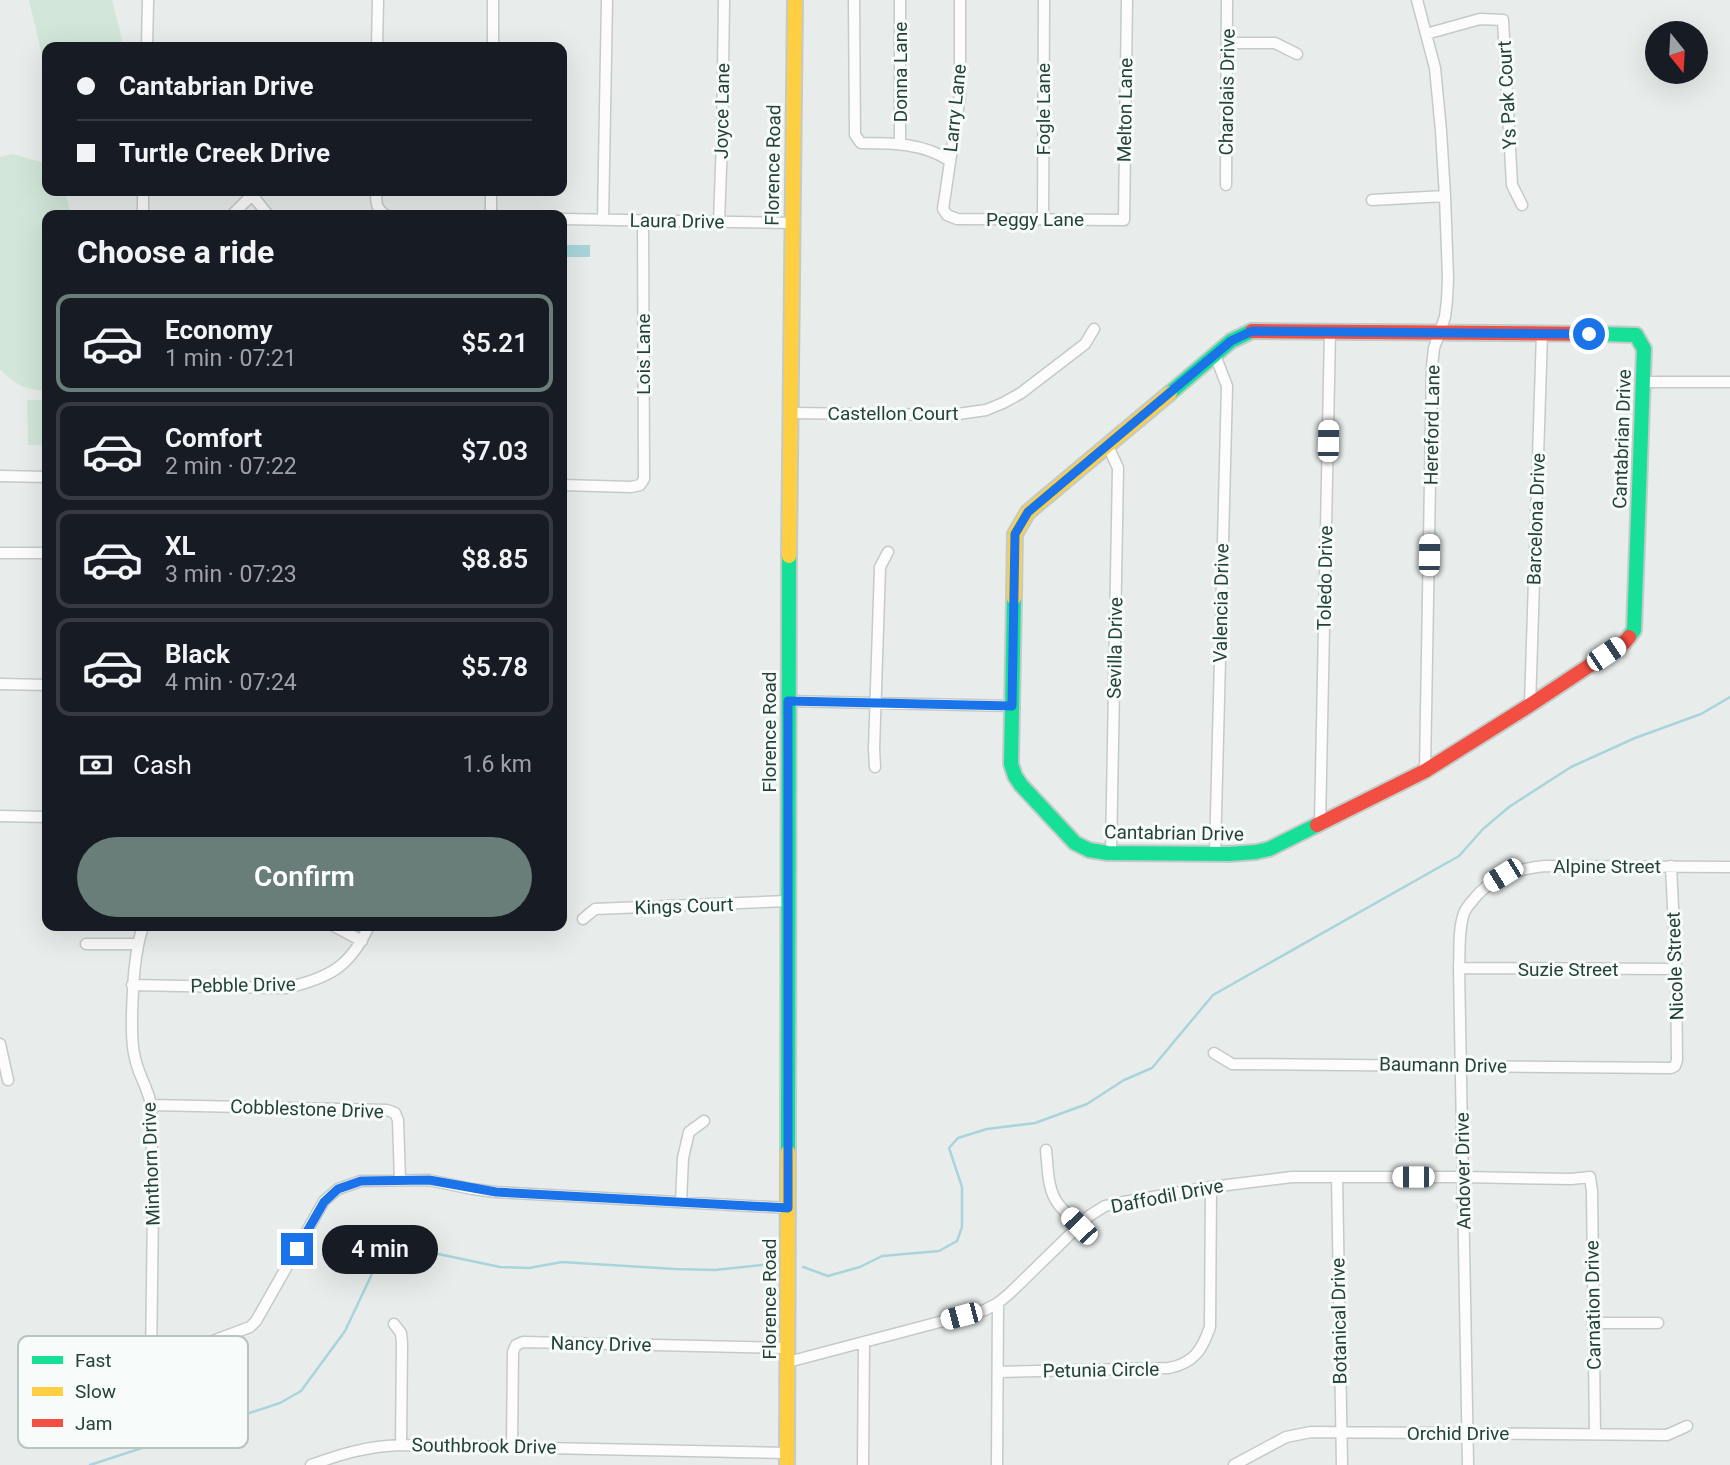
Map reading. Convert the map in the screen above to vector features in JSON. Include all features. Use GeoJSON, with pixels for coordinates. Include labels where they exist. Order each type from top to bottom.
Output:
{"type":"FeatureCollection","features":[{"type":"Feature","properties":{"kind":"street"},"geometry":{"type":"LineString","coordinates":[[147,42],[148,0]]}},
{"type":"Feature","properties":{"kind":"street"},"geometry":{"type":"LineString","coordinates":[[377,42],[378,0]]}},
{"type":"Feature","properties":{"kind":"street"},"geometry":{"type":"LineString","coordinates":[[493,0],[493,42]]}},
{"type":"Feature","properties":{"kind":"street"},"geometry":{"type":"LineString","coordinates":[[603,220],[607,0]]}},
{"type":"Feature","properties":{"kind":"street","name":"Joyce Lane"},"geometry":{"type":"LineString","coordinates":[[719,222],[724,0]]}},
{"type":"Feature","properties":{"kind":"street","name":"Florence Road"},"geometry":{"type":"LineString","coordinates":[[787,1459],[788,701],[795,0]]}},
{"type":"Feature","properties":{"kind":"street"},"geometry":{"type":"LineString","coordinates":[[854,0],[855,135],[861,143],[901,143],[940,154],[950,161]]}},
{"type":"Feature","properties":{"kind":"street","name":"Donna Lane"},"geometry":{"type":"LineString","coordinates":[[900,0],[901,143]]}},
{"type":"Feature","properties":{"kind":"street","name":"Larry Lane"},"geometry":{"type":"LineString","coordinates":[[947,215],[943,209],[960,95],[960,0]]}},
{"type":"Feature","properties":{"kind":"street","name":"Fogle Lane"},"geometry":{"type":"LineString","coordinates":[[1043,219],[1044,0]]}},
{"type":"Feature","properties":{"kind":"street","name":"Melton Lane"},"geometry":{"type":"LineString","coordinates":[[1124,220],[1127,0]]}},
{"type":"Feature","properties":{"kind":"street","name":"Charolais Drive"},"geometry":{"type":"LineString","coordinates":[[1226,185],[1227,0]]}},
{"type":"Feature","properties":{"kind":"street","name":"Hereford Lane"},"geometry":{"type":"LineString","coordinates":[[1417,0],[1436,77],[1448,278],[1445,317],[1434,348],[1432,366],[1425,771]]}},
{"type":"Feature","properties":{"kind":"street","name":"Ys Pak Court"},"geometry":{"type":"LineString","coordinates":[[1426,34],[1480,19],[1503,20],[1512,185],[1522,205]]}},
{"type":"Feature","properties":{"kind":"street"},"geometry":{"type":"LineString","coordinates":[[1227,43],[1275,43],[1297,54]]}},
{"type":"Feature","properties":{"kind":"street"},"geometry":{"type":"LineString","coordinates":[[1372,200],[1445,195]]}},
{"type":"Feature","properties":{"kind":"street"},"geometry":{"type":"LineString","coordinates":[[236,210],[248,196]]}},
{"type":"Feature","properties":{"kind":"street","name":"Peggy Lane"},"geometry":{"type":"LineString","coordinates":[[947,215],[957,219],[1124,220]]}},
{"type":"Feature","properties":{"kind":"street","name":"Laura Drive"},"geometry":{"type":"LineString","coordinates":[[567,219],[792,223]]}},
{"type":"Feature","properties":{"kind":"street","name":"Lois Lane"},"geometry":{"type":"LineString","coordinates":[[567,485],[631,487],[640,485],[644,479],[643,221]]}},
{"type":"Feature","properties":{"kind":"street","name":"Castellon Court"},"geometry":{"type":"LineString","coordinates":[[790,413],[951,415],[986,410],[1021,393],[1085,344],[1094,330]]}},
{"type":"Feature","properties":{"kind":"street","name":"Cantabrian Drive"},"geometry":{"type":"LineString","coordinates":[[1252,331],[1439,333],[1636,335],[1644,349],[1634,630],[1625,642],[1425,771],[1269,849],[1255,853],[1111,853],[1079,846],[1015,776],[1011,764],[1015,534],[1028,512],[1231,341],[1252,331]]}},
{"type":"Feature","properties":{"kind":"street","name":"Toledo Drive"},"geometry":{"type":"LineString","coordinates":[[1320,824],[1330,331]]}},
{"type":"Feature","properties":{"kind":"street","name":"Barcelona Drive"},"geometry":{"type":"LineString","coordinates":[[1531,705],[1542,333]]}},
{"type":"Feature","properties":{"kind":"street","name":"Valencia Drive"},"geometry":{"type":"LineString","coordinates":[[1215,355],[1227,386],[1215,854]]}},
{"type":"Feature","properties":{"kind":"street"},"geometry":{"type":"LineString","coordinates":[[1643,382],[1730,382]]}},
{"type":"Feature","properties":{"kind":"street","name":"Sevilla Drive"},"geometry":{"type":"LineString","coordinates":[[1108,446],[1118,468],[1111,853]]}},
{"type":"Feature","properties":{"kind":"street"},"geometry":{"type":"LineString","coordinates":[[0,476],[42,477]]}},
{"type":"Feature","properties":{"kind":"street"},"geometry":{"type":"LineString","coordinates":[[875,767],[880,567],[888,552]]}},
{"type":"Feature","properties":{"kind":"street"},"geometry":{"type":"LineString","coordinates":[[0,553],[42,554]]}},
{"type":"Feature","properties":{"kind":"street"},"geometry":{"type":"LineString","coordinates":[[0,684],[42,685]]}},
{"type":"Feature","properties":{"kind":"street"},"geometry":{"type":"LineString","coordinates":[[788,701],[1012,706]]}},
{"type":"Feature","properties":{"kind":"street"},"geometry":{"type":"LineString","coordinates":[[0,816],[42,817]]}},
{"type":"Feature","properties":{"kind":"street","name":"Alpine Street"},"geometry":{"type":"LineString","coordinates":[[1487,885],[1503,875],[1545,866],[1730,867]]}},
{"type":"Feature","properties":{"kind":"street","name":"Nicole Street"},"geometry":{"type":"LineString","coordinates":[[1671,866],[1676,969],[1675,1066]]}},
{"type":"Feature","properties":{"kind":"street","name":"Andover Drive"},"geometry":{"type":"LineString","coordinates":[[1468,1465],[1459,968],[1463,917],[1468,906],[1487,885]]}},
{"type":"Feature","properties":{"kind":"street","name":"Kings Court"},"geometry":{"type":"LineString","coordinates":[[583,919],[594,909],[788,901]]}},
{"type":"Feature","properties":{"kind":"street","name":"Minthorn Drive"},"geometry":{"type":"LineString","coordinates":[[141,931],[132,985],[132,1045],[151,1105],[151,1336]]}},
{"type":"Feature","properties":{"kind":"street"},"geometry":{"type":"LineString","coordinates":[[344,931],[362,940]]}},
{"type":"Feature","properties":{"kind":"street","name":"Pebble Drive"},"geometry":{"type":"LineString","coordinates":[[132,985],[286,988],[309,983],[333,972],[349,959],[366,931]]}},
{"type":"Feature","properties":{"kind":"street"},"geometry":{"type":"LineString","coordinates":[[86,944],[137,944]]}},
{"type":"Feature","properties":{"kind":"street","name":"Suzie Street"},"geometry":{"type":"LineString","coordinates":[[1459,968],[1676,969]]}},
{"type":"Feature","properties":{"kind":"street"},"geometry":{"type":"LineString","coordinates":[[0,1044],[8,1080]]}},
{"type":"Feature","properties":{"kind":"street","name":"Baumann Drive"},"geometry":{"type":"LineString","coordinates":[[1214,1053],[1232,1064],[1675,1066]]}},
{"type":"Feature","properties":{"kind":"street","name":"Cobblestone Drive"},"geometry":{"type":"LineString","coordinates":[[151,1105],[387,1110],[395,1113],[398,1119],[400,1180]]}},
{"type":"Feature","properties":{"kind":"street"},"geometry":{"type":"LineString","coordinates":[[681,1202],[683,1158],[689,1132],[704,1121]]}},
{"type":"Feature","properties":{"kind":"street"},"geometry":{"type":"LineString","coordinates":[[1046,1150],[1052,1194],[1079,1226]]}},
{"type":"Feature","properties":{"kind":"street","name":"Daffodil Drive"},"geometry":{"type":"LineString","coordinates":[[788,1355],[864,1342],[985,1310],[1010,1293],[1089,1216],[1105,1206],[1118,1203],[1283,1177],[1590,1177]]}},
{"type":"Feature","properties":{"kind":"street","name":"Botanical Drive"},"geometry":{"type":"LineString","coordinates":[[1337,1177],[1342,1465]]}},
{"type":"Feature","properties":{"kind":"street","name":"Carnation Drive"},"geometry":{"type":"LineString","coordinates":[[1590,1177],[1595,1434]]}},
{"type":"Feature","properties":{"kind":"street"},"geometry":{"type":"LineString","coordinates":[[400,1180],[429,1180],[496,1192],[788,1208]]}},
{"type":"Feature","properties":{"kind":"street","name":"Minthorn Drive"},"geometry":{"type":"LineString","coordinates":[[229,1336],[243,1331],[256,1321],[324,1202],[338,1189],[361,1181],[400,1180]]}},
{"type":"Feature","properties":{"kind":"street","name":"Petunia Circle"},"geometry":{"type":"LineString","coordinates":[[998,1373],[1169,1368],[1180,1366],[1192,1358],[1201,1350],[1210,1327],[1211,1187]]}},
{"type":"Feature","properties":{"kind":"street"},"geometry":{"type":"LineString","coordinates":[[997,1465],[998,1303]]}},
{"type":"Feature","properties":{"kind":"street"},"geometry":{"type":"LineString","coordinates":[[1593,1323],[1658,1323]]}},
{"type":"Feature","properties":{"kind":"street"},"geometry":{"type":"LineString","coordinates":[[394,1324],[401,1334],[402,1344],[401,1445]]}},
{"type":"Feature","properties":{"kind":"street","name":"Nancy Drive"},"geometry":{"type":"LineString","coordinates":[[512,1447],[513,1352],[516,1345],[523,1342],[788,1355]]}},
{"type":"Feature","properties":{"kind":"street"},"geometry":{"type":"LineString","coordinates":[[863,1465],[864,1342]]}},
{"type":"Feature","properties":{"kind":"street","name":"Orchid Drive"},"geometry":{"type":"LineString","coordinates":[[1234,1465],[1286,1437],[1311,1432],[1667,1435],[1687,1426]]}},
{"type":"Feature","properties":{"kind":"street","name":"Southbrook Drive"},"geometry":{"type":"LineString","coordinates":[[311,1465],[348,1452],[381,1445],[512,1447],[787,1459]]}},
{"type":"Feature","properties":{"kind":"green space"},"geometry":{"type":"Polygon","coordinates":[[[29,0],[112,0],[123,42],[42,42],[42,56],[29,0]]]}},
{"type":"Feature","properties":{"kind":"green space"},"geometry":{"type":"Polygon","coordinates":[[[13,154],[42,163],[42,196],[66,196],[70,210],[42,210],[42,390],[21,386],[0,369],[0,157],[13,154]]]}},
{"type":"Feature","properties":{"kind":"green space"},"geometry":{"type":"Polygon","coordinates":[[[27,400],[42,400],[42,445],[28,445],[27,400]]]}},
{"type":"Feature","properties":{"kind":"water"},"geometry":{"type":"Polygon","coordinates":[[[567,245],[590,245],[590,257],[567,257],[567,245]]]}},
{"type":"Feature","properties":{"kind":"waterway"},"geometry":{"type":"LineString","coordinates":[[803,1267],[828,1276],[860,1267],[882,1256],[939,1251],[957,1241],[962,1227],[962,1187],[949,1148],[958,1138],[987,1129],[1035,1123],[1087,1104],[1124,1080],[1152,1068],[1213,995],[1459,856],[1483,829],[1509,807],[1571,767],[1635,738],[1701,714],[1730,697]]}},
{"type":"Feature","properties":{"kind":"waterway"},"geometry":{"type":"LineString","coordinates":[[248,1413],[280,1403],[301,1391],[345,1331],[380,1257],[391,1249],[405,1247],[500,1267],[529,1268],[562,1262],[715,1270],[780,1263]]}},
{"type":"Feature","properties":{"kind":"waterway"},"geometry":{"type":"LineString","coordinates":[[90,1465],[142,1448]]}},
{"type":"Feature","properties":{"kind":"traffic: fast"},"geometry":{"type":"LineString","coordinates":[[1170,393],[1231,341],[1252,331]]}},
{"type":"Feature","properties":{"kind":"traffic: fast"},"geometry":{"type":"LineString","coordinates":[[1599,334],[1636,335],[1644,349],[1634,630],[1629,637]]}},
{"type":"Feature","properties":{"kind":"traffic: fast"},"geometry":{"type":"LineString","coordinates":[[788,1152],[789,556]]}},
{"type":"Feature","properties":{"kind":"traffic: fast"},"geometry":{"type":"LineString","coordinates":[[1014,598],[1011,764],[1021,785],[1075,843],[1089,850],[1108,853],[1256,852],[1269,849],[1317,825]]}},
{"type":"Feature","properties":{"kind":"traffic: slow"},"geometry":{"type":"LineString","coordinates":[[789,556],[795,0]]}},
{"type":"Feature","properties":{"kind":"traffic: slow"},"geometry":{"type":"LineString","coordinates":[[1014,598],[1015,534],[1028,512],[1170,393]]}},
{"type":"Feature","properties":{"kind":"traffic: slow"},"geometry":{"type":"LineString","coordinates":[[787,1465],[788,1152]]}},
{"type":"Feature","properties":{"kind":"traffic: jam"},"geometry":{"type":"LineString","coordinates":[[1252,331],[1599,334]]}},
{"type":"Feature","properties":{"kind":"traffic: jam"},"geometry":{"type":"LineString","coordinates":[[1317,825],[1425,771],[1530,705],[1629,637]]}},
{"type":"Feature","properties":{"kind":"route"},"geometry":{"type":"LineString","coordinates":[[297,1249],[324,1202],[338,1189],[361,1181],[429,1180],[496,1192],[788,1208],[788,701],[1012,706],[1015,534],[1021,523],[1028,512],[1231,341],[1242,335],[1252,331],[1589,334]]}}]}
